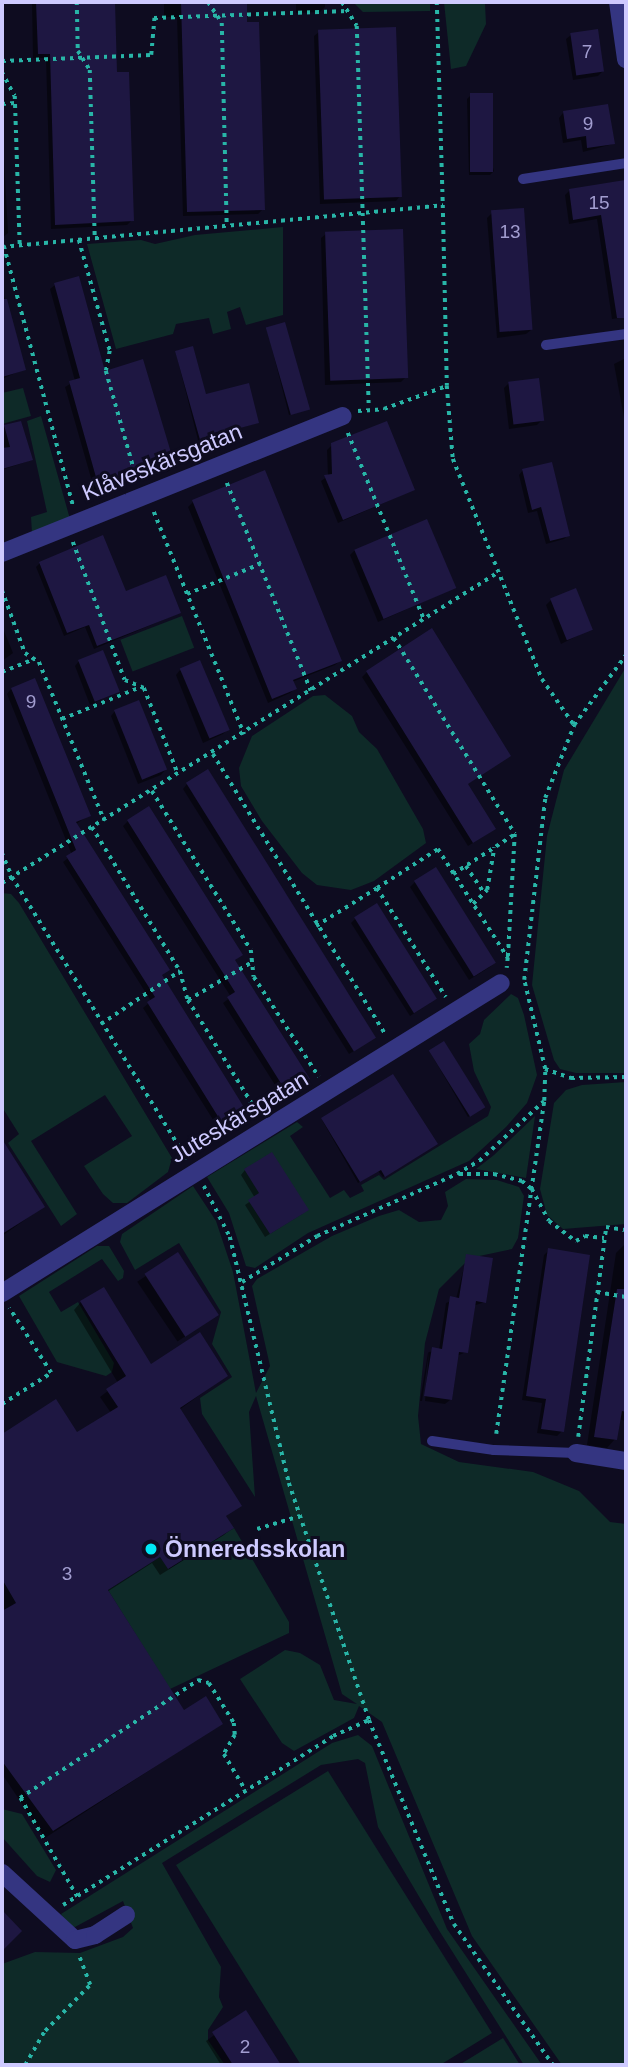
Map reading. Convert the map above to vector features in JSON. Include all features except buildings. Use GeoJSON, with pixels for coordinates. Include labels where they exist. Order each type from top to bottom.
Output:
{"type":"FeatureCollection","features":[{"type":"Feature","properties":{"kind":"street"},"geometry":{"type":"LineString","coordinates":[[618,2],[626,59]]}},
{"type":"Feature","properties":{"kind":"street","name":"Klåveskärsgatan"},"geometry":{"type":"LineString","coordinates":[[2,553],[342,416]]}},
{"type":"Feature","properties":{"kind":"street","name":"Juteskärsgatan"},"geometry":{"type":"LineString","coordinates":[[2,1295],[501,983]]}},
{"type":"Feature","properties":{"kind":"street"},"geometry":{"type":"LineString","coordinates":[[576,1453],[626,1461]]}},
{"type":"Feature","properties":{"kind":"street"},"geometry":{"type":"LineString","coordinates":[[2,1873],[75,1940],[95,1935],[126,1915]]}},
{"type":"Feature","properties":{"kind":"lane"},"geometry":{"type":"LineString","coordinates":[[523,179],[626,163]]}},
{"type":"Feature","properties":{"kind":"lane"},"geometry":{"type":"LineString","coordinates":[[546,345],[626,334]]}},
{"type":"Feature","properties":{"kind":"lane"},"geometry":{"type":"LineString","coordinates":[[432,1441],[494,1450],[576,1453]]}},
{"type":"Feature","properties":{"kind":"path"},"geometry":{"type":"LineString","coordinates":[[77,2],[78,51],[90,70],[95,238]]}},
{"type":"Feature","properties":{"kind":"path"},"geometry":{"type":"LineString","coordinates":[[208,2],[222,23],[227,227]]}},
{"type":"Feature","properties":{"kind":"path"},"geometry":{"type":"LineString","coordinates":[[342,2],[357,26],[369,408]]}},
{"type":"Feature","properties":{"kind":"path"},"geometry":{"type":"LineString","coordinates":[[437,2],[446,386],[453,459],[542,679],[574,725]]}},
{"type":"Feature","properties":{"kind":"path"},"geometry":{"type":"LineString","coordinates":[[2,61],[84,60],[151,55],[154,18],[215,13],[348,11]]}},
{"type":"Feature","properties":{"kind":"path"},"geometry":{"type":"LineString","coordinates":[[2,72],[15,103],[20,245]]}},
{"type":"Feature","properties":{"kind":"path"},"geometry":{"type":"LineString","coordinates":[[2,104],[15,103]]}},
{"type":"Feature","properties":{"kind":"path"},"geometry":{"type":"LineString","coordinates":[[178,775],[141,687],[125,680],[73,525],[3,246],[443,205]]}},
{"type":"Feature","properties":{"kind":"path"},"geometry":{"type":"LineString","coordinates":[[79,240],[110,351],[106,371],[145,495],[244,734]]}},
{"type":"Feature","properties":{"kind":"path"},"geometry":{"type":"LineString","coordinates":[[424,619],[342,416],[369,408],[384,409],[446,386]]}},
{"type":"Feature","properties":{"kind":"path"},"geometry":{"type":"LineString","coordinates":[[220,464],[311,691]]}},
{"type":"Feature","properties":{"kind":"path"},"geometry":{"type":"LineString","coordinates":[[187,594],[260,564]]}},
{"type":"Feature","properties":{"kind":"path"},"geometry":{"type":"LineString","coordinates":[[2,883],[213,754],[497,573]]}},
{"type":"Feature","properties":{"kind":"path"},"geometry":{"type":"LineString","coordinates":[[2,590],[25,653],[34,659],[104,820]]}},
{"type":"Feature","properties":{"kind":"path"},"geometry":{"type":"LineString","coordinates":[[394,638],[515,834],[508,958],[501,983]]}},
{"type":"Feature","properties":{"kind":"path"},"geometry":{"type":"LineString","coordinates":[[494,1450],[544,1101],[545,1069],[526,995],[525,961],[545,798],[574,725],[626,655]]}},
{"type":"Feature","properties":{"kind":"path"},"geometry":{"type":"LineString","coordinates":[[2,672],[34,659]]}},
{"type":"Feature","properties":{"kind":"path"},"geometry":{"type":"LineString","coordinates":[[62,719],[141,687]]}},
{"type":"Feature","properties":{"kind":"path"},"geometry":{"type":"LineString","coordinates":[[213,754],[316,926],[396,1050]]}},
{"type":"Feature","properties":{"kind":"path"},"geometry":{"type":"LineString","coordinates":[[152,791],[251,950],[254,977],[330,1092]]}},
{"type":"Feature","properties":{"kind":"path"},"geometry":{"type":"LineString","coordinates":[[92,827],[180,971],[188,1000],[267,1129]]}},
{"type":"Feature","properties":{"kind":"path"},"geometry":{"type":"LineString","coordinates":[[453,874],[515,834]]}},
{"type":"Feature","properties":{"kind":"path"},"geometry":{"type":"LineString","coordinates":[[473,904],[484,894],[494,848]]}},
{"type":"Feature","properties":{"kind":"path"},"geometry":{"type":"LineString","coordinates":[[316,926],[438,849],[508,958]]}},
{"type":"Feature","properties":{"kind":"path"},"geometry":{"type":"LineString","coordinates":[[2,853],[12,877],[101,1024],[222,1214],[242,1282],[261,1380],[300,1516],[369,1720],[454,1924],[553,2065]]}},
{"type":"Feature","properties":{"kind":"path"},"geometry":{"type":"LineString","coordinates":[[466,866],[484,894]]}},
{"type":"Feature","properties":{"kind":"path"},"geometry":{"type":"LineString","coordinates":[[377,888],[456,1012]]}},
{"type":"Feature","properties":{"kind":"path"},"geometry":{"type":"LineString","coordinates":[[188,1000],[252,962]]}},
{"type":"Feature","properties":{"kind":"path"},"geometry":{"type":"LineString","coordinates":[[101,1024],[180,971]]}},
{"type":"Feature","properties":{"kind":"path"},"geometry":{"type":"LineString","coordinates":[[545,1069],[571,1077],[626,1077]]}},
{"type":"Feature","properties":{"kind":"path"},"geometry":{"type":"LineString","coordinates":[[242,1282],[317,1236],[457,1174],[478,1161],[544,1101]]}},
{"type":"Feature","properties":{"kind":"path"},"geometry":{"type":"LineString","coordinates":[[457,1174],[510,1177],[532,1189],[549,1221],[576,1241],[586,1236],[604,1238]]}},
{"type":"Feature","properties":{"kind":"path"},"geometry":{"type":"LineString","coordinates":[[576,1453],[606,1227],[626,1230]]}},
{"type":"Feature","properties":{"kind":"path"},"geometry":{"type":"LineString","coordinates":[[597,1292],[626,1297]]}},
{"type":"Feature","properties":{"kind":"path"},"geometry":{"type":"LineString","coordinates":[[2,1295],[51,1373],[2,1404]]}},
{"type":"Feature","properties":{"kind":"path"},"geometry":{"type":"LineString","coordinates":[[257,1529],[300,1516]]}},
{"type":"Feature","properties":{"kind":"path"},"geometry":{"type":"LineString","coordinates":[[77,1897],[20,1798],[198,1681],[209,1683],[234,1723],[234,1735],[223,1754],[246,1791]]}},
{"type":"Feature","properties":{"kind":"path"},"geometry":{"type":"LineString","coordinates":[[47,1915],[333,1737],[369,1720]]}},
{"type":"Feature","properties":{"kind":"path"},"geometry":{"type":"LineString","coordinates":[[25,2065],[45,2031],[90,1985],[81,1965]]}},
{"type":"Feature","properties":{"kind":"green space"},"geometry":{"type":"Polygon","coordinates":[[[353,2],[430,2],[430,11],[363,12],[353,2]]]}},
{"type":"Feature","properties":{"kind":"green space"},"geometry":{"type":"Polygon","coordinates":[[[444,2],[485,4],[486,24],[466,66],[451,69],[444,2]]]}},
{"type":"Feature","properties":{"kind":"green space"},"geometry":{"type":"Polygon","coordinates":[[[283,227],[283,315],[246,325],[240,307],[227,312],[231,329],[213,334],[209,318],[176,324],[173,334],[116,349],[87,244],[141,240],[155,244],[195,235],[283,227]]]}},
{"type":"Feature","properties":{"kind":"green space"},"geometry":{"type":"Polygon","coordinates":[[[23,388],[31,416],[2,424],[2,393],[23,388]]]}},
{"type":"Feature","properties":{"kind":"green space"},"geometry":{"type":"Polygon","coordinates":[[[41,416],[70,519],[32,533],[31,517],[47,512],[27,421],[41,416]]]}},
{"type":"Feature","properties":{"kind":"green space"},"geometry":{"type":"Polygon","coordinates":[[[182,616],[194,648],[133,671],[120,640],[182,616]]]}},
{"type":"Feature","properties":{"kind":"green space"},"geometry":{"type":"Polygon","coordinates":[[[626,667],[626,1073],[576,1073],[560,1069],[554,1060],[532,985],[547,836],[564,770],[626,667]]]}},
{"type":"Feature","properties":{"kind":"green space"},"geometry":{"type":"Polygon","coordinates":[[[325,695],[352,716],[359,732],[377,749],[423,829],[426,843],[374,881],[351,890],[317,885],[302,873],[262,821],[241,786],[239,768],[252,736],[313,696],[325,695]]]}},
{"type":"Feature","properties":{"kind":"green space"},"geometry":{"type":"Polygon","coordinates":[[[2,893],[11,894],[19,903],[172,1158],[168,1172],[127,1203],[113,1203],[103,1194],[84,1166],[132,1136],[105,1095],[31,1141],[77,1214],[61,1226],[8,1143],[19,1134],[2,1107],[2,893]]]}},
{"type":"Feature","properties":{"kind":"green space"},"geometry":{"type":"Polygon","coordinates":[[[511,994],[518,998],[524,1015],[537,1075],[527,1103],[506,1127],[469,1161],[308,1233],[255,1268],[246,1266],[229,1213],[207,1177],[297,1122],[303,1127],[290,1136],[330,1198],[344,1190],[350,1198],[364,1191],[361,1185],[379,1175],[384,1180],[488,1116],[491,1107],[474,1071],[469,1044],[480,1034],[484,1020],[511,994]]]}},
{"type":"Feature","properties":{"kind":"green space"},"geometry":{"type":"Polygon","coordinates":[[[626,1082],[626,1224],[563,1229],[547,1215],[540,1189],[554,1103],[566,1090],[582,1085],[626,1082]]]}},
{"type":"Feature","properties":{"kind":"green space"},"geometry":{"type":"Polygon","coordinates":[[[535,1116],[526,1178],[476,1169],[494,1155],[535,1116]]]}},
{"type":"Feature","properties":{"kind":"green space"},"geometry":{"type":"Polygon","coordinates":[[[466,1179],[497,1180],[519,1187],[524,1196],[518,1238],[512,1249],[470,1258],[439,1289],[425,1343],[418,1416],[421,1444],[459,1462],[533,1472],[579,1491],[610,1522],[626,1524],[626,2065],[562,2065],[472,1936],[382,1722],[359,1706],[354,1718],[294,1751],[282,1743],[240,1679],[285,1650],[300,1653],[320,1665],[334,1700],[357,1704],[342,1694],[256,1396],[249,1412],[255,1497],[202,1414],[200,1398],[232,1377],[212,1344],[221,1312],[179,1243],[135,1270],[120,1242],[122,1234],[193,1186],[216,1221],[233,1272],[256,1393],[270,1366],[252,1286],[257,1279],[332,1236],[379,1216],[399,1210],[419,1222],[441,1220],[448,1206],[445,1192],[466,1179]]]}},
{"type":"Feature","properties":{"kind":"green space"},"geometry":{"type":"Polygon","coordinates":[[[97,1246],[109,1246],[124,1271],[123,1278],[118,1281],[102,1259],[49,1292],[61,1312],[78,1302],[114,1363],[112,1372],[106,1376],[57,1362],[19,1296],[97,1246]]]}},
{"type":"Feature","properties":{"kind":"green space"},"geometry":{"type":"Polygon","coordinates":[[[234,1528],[289,1622],[289,1633],[170,1689],[108,1590],[160,1557],[169,1569],[234,1528]]]}},
{"type":"Feature","properties":{"kind":"green space"},"geometry":{"type":"Polygon","coordinates":[[[358,1735],[372,1746],[447,1929],[542,2065],[524,2065],[440,1932],[378,1827],[365,1763],[358,1759],[321,1765],[162,1863],[221,1967],[219,1997],[223,2007],[208,2030],[208,2040],[225,2065],[2,2065],[2,1964],[35,1952],[80,1953],[123,1937],[133,1928],[123,1901],[75,1927],[67,1926],[61,1914],[332,1743],[358,1735]]]}},
{"type":"Feature","properties":{"kind":"green space"},"geometry":{"type":"Polygon","coordinates":[[[328,1771],[492,2033],[440,2065],[301,2065],[176,1865],[328,1771]]]}},
{"type":"Feature","properties":{"kind":"green space"},"geometry":{"type":"Polygon","coordinates":[[[2,1809],[22,1814],[56,1870],[50,1882],[37,1876],[2,1837],[2,1809]]]}},
{"type":"Feature","properties":{"kind":"green space"},"geometry":{"type":"Polygon","coordinates":[[[503,2038],[520,2065],[459,2065],[503,2038]]]}},
{"type":"Feature","properties":{"kind":"place","name":"Önneredsskolan"},"geometry":{"type":"Point","coordinates":[151,1549]}}]}
